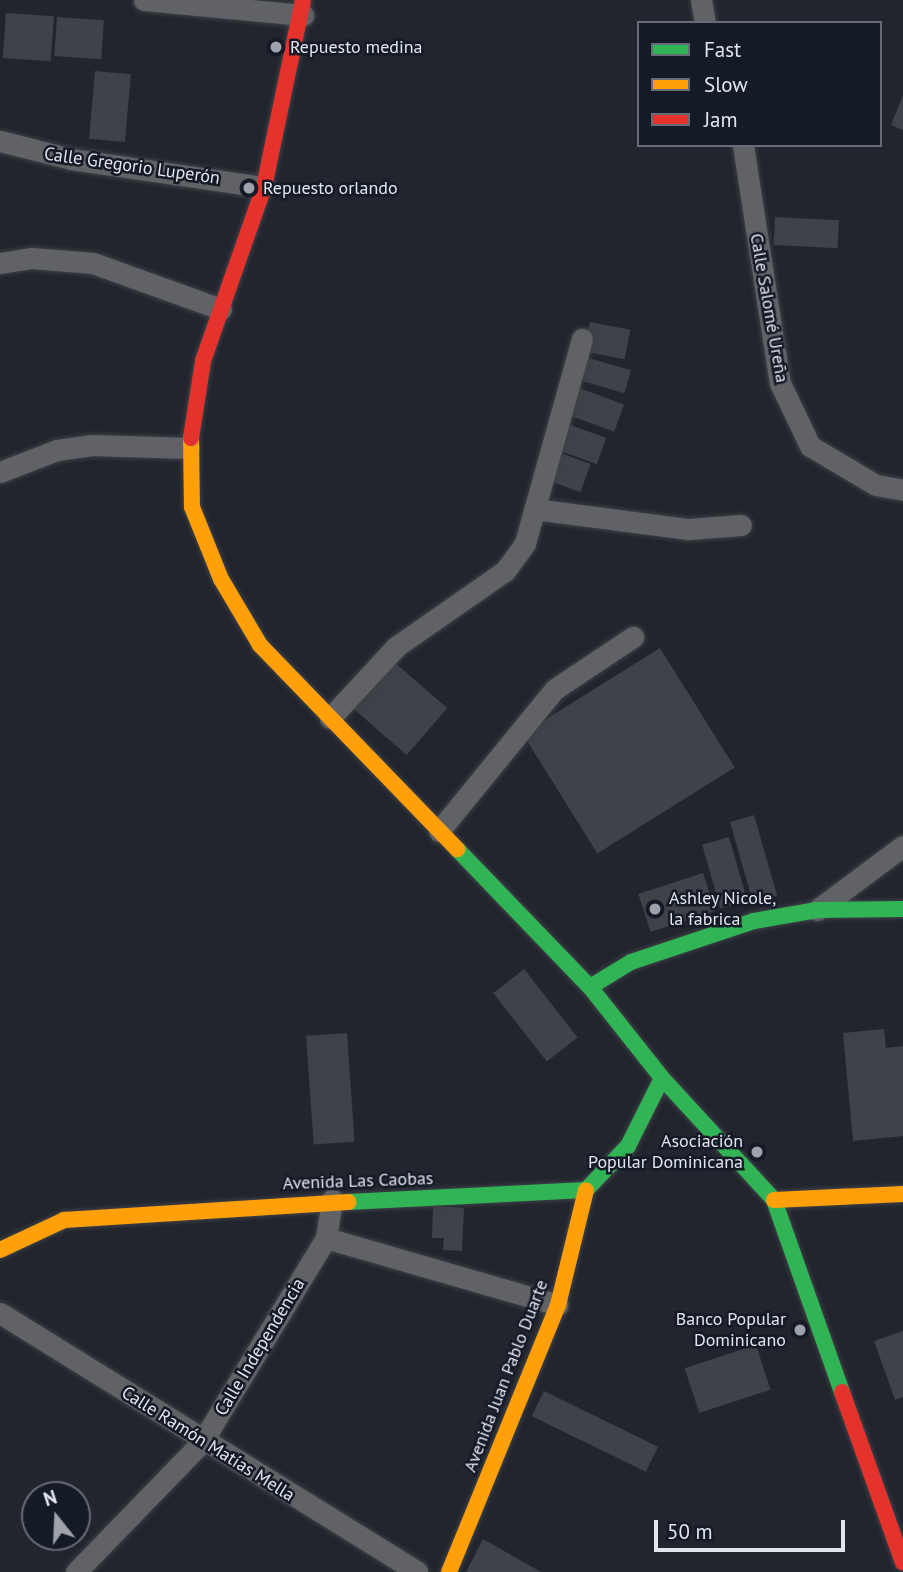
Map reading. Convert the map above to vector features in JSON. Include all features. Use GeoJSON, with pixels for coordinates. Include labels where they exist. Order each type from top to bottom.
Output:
{"type":"FeatureCollection","features":[{"type":"Feature","properties":{"kind":"main road"},"geometry":{"type":"LineString","coordinates":[[303,7],[264,187],[203,361],[189,448],[192,507],[221,579],[260,645],[590,987],[662,1078],[774,1200],[903,1562]]}},
{"type":"Feature","properties":{"kind":"main road"},"geometry":{"type":"LineString","coordinates":[[590,987],[685,940],[817,910],[903,909]]}},
{"type":"Feature","properties":{"kind":"main road"},"geometry":{"type":"LineString","coordinates":[[586,1190],[607,1175],[628,1146],[662,1078]]}},
{"type":"Feature","properties":{"kind":"main road","name":"Avenida Las Caobas"},"geometry":{"type":"LineString","coordinates":[[0,1250],[64,1220],[332,1199],[548,1196],[586,1190]]}},
{"type":"Feature","properties":{"kind":"main road","name":"Avenida Juan Pablo Duarte"},"geometry":{"type":"LineString","coordinates":[[449,1572],[558,1305],[586,1190]]}},
{"type":"Feature","properties":{"kind":"main road"},"geometry":{"type":"LineString","coordinates":[[774,1200],[903,1194]]}},
{"type":"Feature","properties":{"kind":"street"},"geometry":{"type":"LineString","coordinates":[[144,0],[303,7]]}},
{"type":"Feature","properties":{"kind":"street"},"geometry":{"type":"LineString","coordinates":[[701,0],[705,21]]}},
{"type":"Feature","properties":{"kind":"street","name":"Calle Gregorio Luperón"},"geometry":{"type":"LineString","coordinates":[[0,141],[71,159],[264,187]]}},
{"type":"Feature","properties":{"kind":"street","name":"Calle Salomé Ureña"},"geometry":{"type":"LineString","coordinates":[[743,147],[759,272],[786,395],[810,446],[876,485],[903,490]]}},
{"type":"Feature","properties":{"kind":"street"},"geometry":{"type":"LineString","coordinates":[[0,263],[93,263],[221,309]]}},
{"type":"Feature","properties":{"kind":"street"},"geometry":{"type":"LineString","coordinates":[[330,718],[397,646],[505,571],[525,542],[582,340]]}},
{"type":"Feature","properties":{"kind":"street"},"geometry":{"type":"LineString","coordinates":[[0,472],[80,447],[189,448]]}},
{"type":"Feature","properties":{"kind":"street"},"geometry":{"type":"LineString","coordinates":[[534,509],[689,529],[741,525]]}},
{"type":"Feature","properties":{"kind":"street"},"geometry":{"type":"LineString","coordinates":[[439,831],[555,689],[633,637]]}},
{"type":"Feature","properties":{"kind":"street"},"geometry":{"type":"LineString","coordinates":[[817,910],[903,846]]}},
{"type":"Feature","properties":{"kind":"street","name":"Calle Independencia"},"geometry":{"type":"LineString","coordinates":[[76,1572],[202,1442],[326,1238],[332,1199]]}},
{"type":"Feature","properties":{"kind":"street"},"geometry":{"type":"LineString","coordinates":[[326,1238],[558,1305]]}},
{"type":"Feature","properties":{"kind":"street","name":"Calle Ramón Matías Mella"},"geometry":{"type":"LineString","coordinates":[[0,1313],[202,1442],[417,1572]]}},
{"type":"Feature","properties":{"kind":"building"},"geometry":{"type":"Polygon","coordinates":[[[6,13],[54,16],[51,61],[3,58],[6,13]]]}},
{"type":"Feature","properties":{"kind":"building"},"geometry":{"type":"Polygon","coordinates":[[[57,17],[104,20],[101,59],[54,56],[57,17]]]}},
{"type":"Feature","properties":{"kind":"building"},"geometry":{"type":"Polygon","coordinates":[[[95,71],[131,74],[125,142],[89,139],[95,71]]]}},
{"type":"Feature","properties":{"kind":"building"},"geometry":{"type":"Polygon","coordinates":[[[903,95],[903,130],[891,125],[903,95]]]}},
{"type":"Feature","properties":{"kind":"building"},"geometry":{"type":"Polygon","coordinates":[[[775,217],[839,220],[837,248],[774,245],[775,217]]]}},
{"type":"Feature","properties":{"kind":"building"},"geometry":{"type":"Polygon","coordinates":[[[590,322],[630,330],[625,359],[584,351],[590,322]]]}},
{"type":"Feature","properties":{"kind":"building"},"geometry":{"type":"Polygon","coordinates":[[[585,357],[631,370],[625,393],[578,380],[585,357]]]}},
{"type":"Feature","properties":{"kind":"building"},"geometry":{"type":"Polygon","coordinates":[[[579,388],[624,404],[614,432],[569,415],[579,388]]]}},
{"type":"Feature","properties":{"kind":"building"},"geometry":{"type":"Polygon","coordinates":[[[565,423],[606,438],[597,464],[555,449],[565,423]]]}},
{"type":"Feature","properties":{"kind":"building"},"geometry":{"type":"Polygon","coordinates":[[[555,451],[591,464],[580,492],[545,479],[555,451]]]}},
{"type":"Feature","properties":{"kind":"building"},"geometry":{"type":"Polygon","coordinates":[[[660,648],[735,768],[597,853],[523,734],[660,648]]]}},
{"type":"Feature","properties":{"kind":"building"},"geometry":{"type":"Polygon","coordinates":[[[393,661],[447,708],[407,755],[352,708],[393,661]]]}},
{"type":"Feature","properties":{"kind":"building"},"geometry":{"type":"Polygon","coordinates":[[[754,815],[777,896],[753,903],[730,822],[754,815]]]}},
{"type":"Feature","properties":{"kind":"building"},"geometry":{"type":"Polygon","coordinates":[[[729,837],[747,900],[720,908],[702,845],[729,837]]]}},
{"type":"Feature","properties":{"kind":"building"},"geometry":{"type":"Polygon","coordinates":[[[703,873],[715,911],[651,932],[638,894],[703,873]]]}},
{"type":"Feature","properties":{"kind":"building"},"geometry":{"type":"Polygon","coordinates":[[[524,969],[578,1038],[547,1062],[493,993],[524,969]]]}},
{"type":"Feature","properties":{"kind":"building"},"geometry":{"type":"Polygon","coordinates":[[[884,1029],[886,1048],[903,1046],[903,1136],[853,1141],[843,1033],[884,1029]]]}},
{"type":"Feature","properties":{"kind":"building"},"geometry":{"type":"Polygon","coordinates":[[[347,1033],[355,1142],[314,1145],[306,1036],[347,1033]]]}},
{"type":"Feature","properties":{"kind":"building"},"geometry":{"type":"Polygon","coordinates":[[[433,1206],[464,1208],[462,1251],[443,1250],[444,1238],[432,1238],[433,1206]]]}},
{"type":"Feature","properties":{"kind":"building"},"geometry":{"type":"Polygon","coordinates":[[[903,1331],[903,1397],[895,1400],[874,1341],[903,1331]]]}},
{"type":"Feature","properties":{"kind":"building"},"geometry":{"type":"Polygon","coordinates":[[[756,1345],[771,1390],[699,1413],[685,1368],[756,1345]]]}},
{"type":"Feature","properties":{"kind":"building"},"geometry":{"type":"Polygon","coordinates":[[[544,1391],[658,1447],[646,1472],[532,1416],[544,1391]]]}},
{"type":"Feature","properties":{"kind":"building"},"geometry":{"type":"Polygon","coordinates":[[[483,1539],[541,1572],[466,1572],[483,1539]]]}},
{"type":"Feature","properties":{"kind":"traffic: fast"},"geometry":{"type":"LineString","coordinates":[[457,849],[590,987],[662,1078],[774,1200],[842,1392]]}},
{"type":"Feature","properties":{"kind":"traffic: fast"},"geometry":{"type":"LineString","coordinates":[[590,987],[631,962],[754,921],[817,910],[903,909]]}},
{"type":"Feature","properties":{"kind":"traffic: fast"},"geometry":{"type":"LineString","coordinates":[[348,1202],[586,1190],[628,1146],[662,1078]]}},
{"type":"Feature","properties":{"kind":"traffic: slow"},"geometry":{"type":"LineString","coordinates":[[191,438],[192,507],[221,579],[260,645],[457,849]]}},
{"type":"Feature","properties":{"kind":"traffic: slow"},"geometry":{"type":"LineString","coordinates":[[449,1572],[558,1305],[586,1190]]}},
{"type":"Feature","properties":{"kind":"traffic: slow"},"geometry":{"type":"LineString","coordinates":[[774,1200],[903,1194]]}},
{"type":"Feature","properties":{"kind":"traffic: slow"},"geometry":{"type":"LineString","coordinates":[[0,1250],[64,1220],[348,1202]]}},
{"type":"Feature","properties":{"kind":"traffic: jam"},"geometry":{"type":"LineString","coordinates":[[191,438],[203,361],[264,187],[303,0]]}},
{"type":"Feature","properties":{"kind":"traffic: jam"},"geometry":{"type":"LineString","coordinates":[[842,1392],[903,1562]]}},
{"type":"Feature","properties":{"kind":"place","name":"Repuesto medina"},"geometry":{"type":"Point","coordinates":[276,47]}},
{"type":"Feature","properties":{"kind":"place","name":"Repuesto orlando"},"geometry":{"type":"Point","coordinates":[249,188]}},
{"type":"Feature","properties":{"kind":"place","name":"Ashley Nicole, la fabrica"},"geometry":{"type":"Point","coordinates":[655,909]}},
{"type":"Feature","properties":{"kind":"place","name":"Asociación Popular Dominicana"},"geometry":{"type":"Point","coordinates":[757,1152]}},
{"type":"Feature","properties":{"kind":"place","name":"Banco Popular Dominicano"},"geometry":{"type":"Point","coordinates":[800,1330]}}]}
